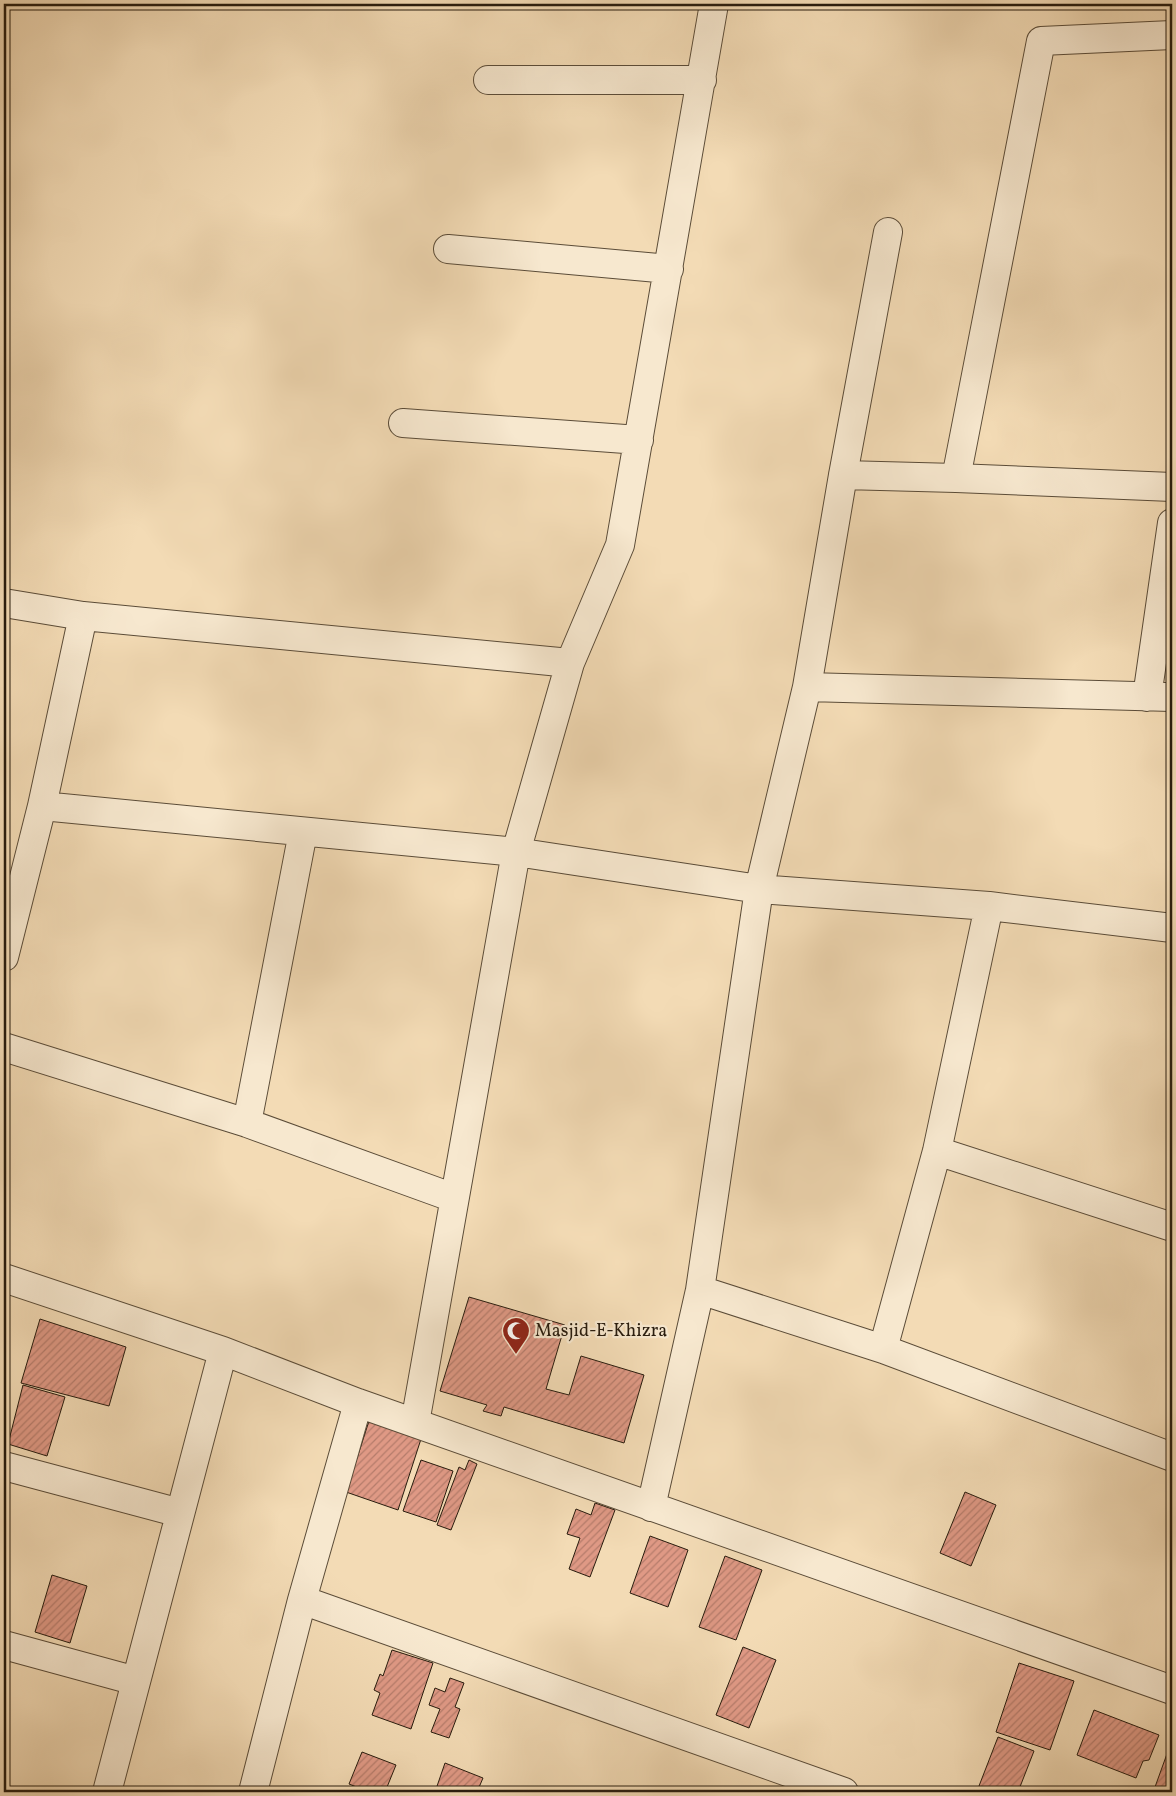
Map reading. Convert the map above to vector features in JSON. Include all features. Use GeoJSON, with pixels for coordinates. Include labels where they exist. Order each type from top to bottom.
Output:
{"type":"FeatureCollection","features":[{"type":"Feature","properties":{"kind":"street"},"geometry":{"type":"LineString","coordinates":[[415,1423],[516,852],[570,663],[620,545],[714,4]]}},
{"type":"Feature","properties":{"kind":"street"},"geometry":{"type":"LineString","coordinates":[[956,478],[1041,41],[1172,35]]}},
{"type":"Feature","properties":{"kind":"street"},"geometry":{"type":"LineString","coordinates":[[488,80],[702,80]]}},
{"type":"Feature","properties":{"kind":"street"},"geometry":{"type":"LineString","coordinates":[[651,1507],[700,1290],[759,889],[807,687],[843,475],[888,232]]}},
{"type":"Feature","properties":{"kind":"street"},"geometry":{"type":"LineString","coordinates":[[448,249],[669,269]]}},
{"type":"Feature","properties":{"kind":"street"},"geometry":{"type":"LineString","coordinates":[[403,423],[639,440]]}},
{"type":"Feature","properties":{"kind":"street"},"geometry":{"type":"LineString","coordinates":[[843,475],[1172,487]]}},
{"type":"Feature","properties":{"kind":"street"},"geometry":{"type":"LineString","coordinates":[[807,687],[1160,697],[1172,523]]}},
{"type":"Feature","properties":{"kind":"street"},"geometry":{"type":"LineString","coordinates":[[4,603],[83,616],[570,663]]}},
{"type":"Feature","properties":{"kind":"street"},"geometry":{"type":"LineString","coordinates":[[4,957],[42,806],[83,616]]}},
{"type":"Feature","properties":{"kind":"street"},"geometry":{"type":"LineString","coordinates":[[42,806],[516,852],[759,889],[989,906],[1172,928]]}},
{"type":"Feature","properties":{"kind":"street"},"geometry":{"type":"LineString","coordinates":[[247,1123],[303,832]]}},
{"type":"Feature","properties":{"kind":"street"},"geometry":{"type":"LineString","coordinates":[[883,1349],[937,1151],[989,906]]}},
{"type":"Feature","properties":{"kind":"street"},"geometry":{"type":"LineString","coordinates":[[4,1047],[247,1123],[454,1198]]}},
{"type":"Feature","properties":{"kind":"street"},"geometry":{"type":"LineString","coordinates":[[937,1151],[1172,1227]]}},
{"type":"Feature","properties":{"kind":"street"},"geometry":{"type":"LineString","coordinates":[[4,1278],[223,1352],[358,1403],[1172,1690]]}},
{"type":"Feature","properties":{"kind":"street"},"geometry":{"type":"LineString","coordinates":[[700,1290],[883,1349],[1172,1457]]}},
{"type":"Feature","properties":{"kind":"street"},"geometry":{"type":"LineString","coordinates":[[107,1792],[223,1352]]}},
{"type":"Feature","properties":{"kind":"street"},"geometry":{"type":"LineString","coordinates":[[253,1792],[302,1600],[358,1403]]}},
{"type":"Feature","properties":{"kind":"street"},"geometry":{"type":"LineString","coordinates":[[4,1466],[180,1513]]}},
{"type":"Feature","properties":{"kind":"street"},"geometry":{"type":"LineString","coordinates":[[302,1600],[844,1792]]}},
{"type":"Feature","properties":{"kind":"street"},"geometry":{"type":"LineString","coordinates":[[4,1645],[136,1681]]}},
{"type":"Feature","properties":{"kind":"building"},"geometry":{"type":"Polygon","coordinates":[[[469,1297],[565,1325],[546,1389],[569,1395],[581,1356],[644,1375],[624,1443],[504,1407],[501,1416],[483,1411],[487,1405],[440,1391],[469,1297]]]}},
{"type":"Feature","properties":{"kind":"building"},"geometry":{"type":"Polygon","coordinates":[[[40,1319],[126,1347],[109,1406],[21,1383],[40,1319]]]}},
{"type":"Feature","properties":{"kind":"building"},"geometry":{"type":"Polygon","coordinates":[[[23,1385],[65,1397],[47,1456],[8,1444],[23,1385]]]}},
{"type":"Feature","properties":{"kind":"building"},"geometry":{"type":"Polygon","coordinates":[[[369,1421],[421,1439],[398,1510],[346,1492],[369,1421]]]}},
{"type":"Feature","properties":{"kind":"building"},"geometry":{"type":"Polygon","coordinates":[[[421,1460],[453,1471],[436,1522],[403,1511],[421,1460]]]}},
{"type":"Feature","properties":{"kind":"building"},"geometry":{"type":"Polygon","coordinates":[[[469,1460],[477,1464],[451,1530],[437,1525],[459,1467],[465,1470],[469,1460]]]}},
{"type":"Feature","properties":{"kind":"building"},"geometry":{"type":"Polygon","coordinates":[[[965,1492],[996,1505],[971,1566],[940,1553],[965,1492]]]}},
{"type":"Feature","properties":{"kind":"building"},"geometry":{"type":"Polygon","coordinates":[[[595,1503],[615,1510],[590,1577],[569,1569],[580,1538],[567,1534],[576,1509],[591,1515],[595,1503]]]}},
{"type":"Feature","properties":{"kind":"building"},"geometry":{"type":"Polygon","coordinates":[[[650,1536],[688,1550],[668,1607],[630,1593],[650,1536]]]}},
{"type":"Feature","properties":{"kind":"building"},"geometry":{"type":"Polygon","coordinates":[[[725,1556],[762,1570],[736,1640],[699,1627],[725,1556]]]}},
{"type":"Feature","properties":{"kind":"building"},"geometry":{"type":"Polygon","coordinates":[[[52,1575],[87,1586],[70,1643],[35,1632],[52,1575]]]}},
{"type":"Feature","properties":{"kind":"building"},"geometry":{"type":"Polygon","coordinates":[[[743,1647],[776,1660],[749,1728],[716,1715],[743,1647]]]}},
{"type":"Feature","properties":{"kind":"building"},"geometry":{"type":"Polygon","coordinates":[[[392,1650],[433,1663],[411,1729],[372,1715],[380,1693],[374,1690],[380,1674],[383,1676],[392,1650]]]}},
{"type":"Feature","properties":{"kind":"building"},"geometry":{"type":"Polygon","coordinates":[[[1019,1663],[1074,1681],[1050,1750],[996,1732],[1019,1663]]]}},
{"type":"Feature","properties":{"kind":"building"},"geometry":{"type":"Polygon","coordinates":[[[450,1678],[464,1683],[455,1707],[460,1709],[449,1738],[431,1732],[440,1709],[429,1705],[435,1688],[445,1692],[450,1678]]]}},
{"type":"Feature","properties":{"kind":"building"},"geometry":{"type":"Polygon","coordinates":[[[1094,1710],[1159,1735],[1149,1760],[1143,1761],[1136,1778],[1077,1755],[1094,1710]]]}},
{"type":"Feature","properties":{"kind":"building"},"geometry":{"type":"Polygon","coordinates":[[[998,1737],[1034,1751],[1018,1792],[992,1792],[979,1786],[998,1737]]]}},
{"type":"Feature","properties":{"kind":"building"},"geometry":{"type":"Polygon","coordinates":[[[1172,1740],[1172,1792],[1171,1792],[1155,1787],[1172,1740]]]}},
{"type":"Feature","properties":{"kind":"building"},"geometry":{"type":"Polygon","coordinates":[[[362,1752],[396,1765],[385,1792],[363,1792],[364,1790],[349,1784],[362,1752]]]}},
{"type":"Feature","properties":{"kind":"building"},"geometry":{"type":"Polygon","coordinates":[[[445,1763],[483,1778],[477,1792],[435,1792],[445,1763]]]}},
{"type":"Feature","properties":{"kind":"place","name":"Masjid-E-Khizra"},"geometry":{"type":"Point","coordinates":[516,1355]}}]}
